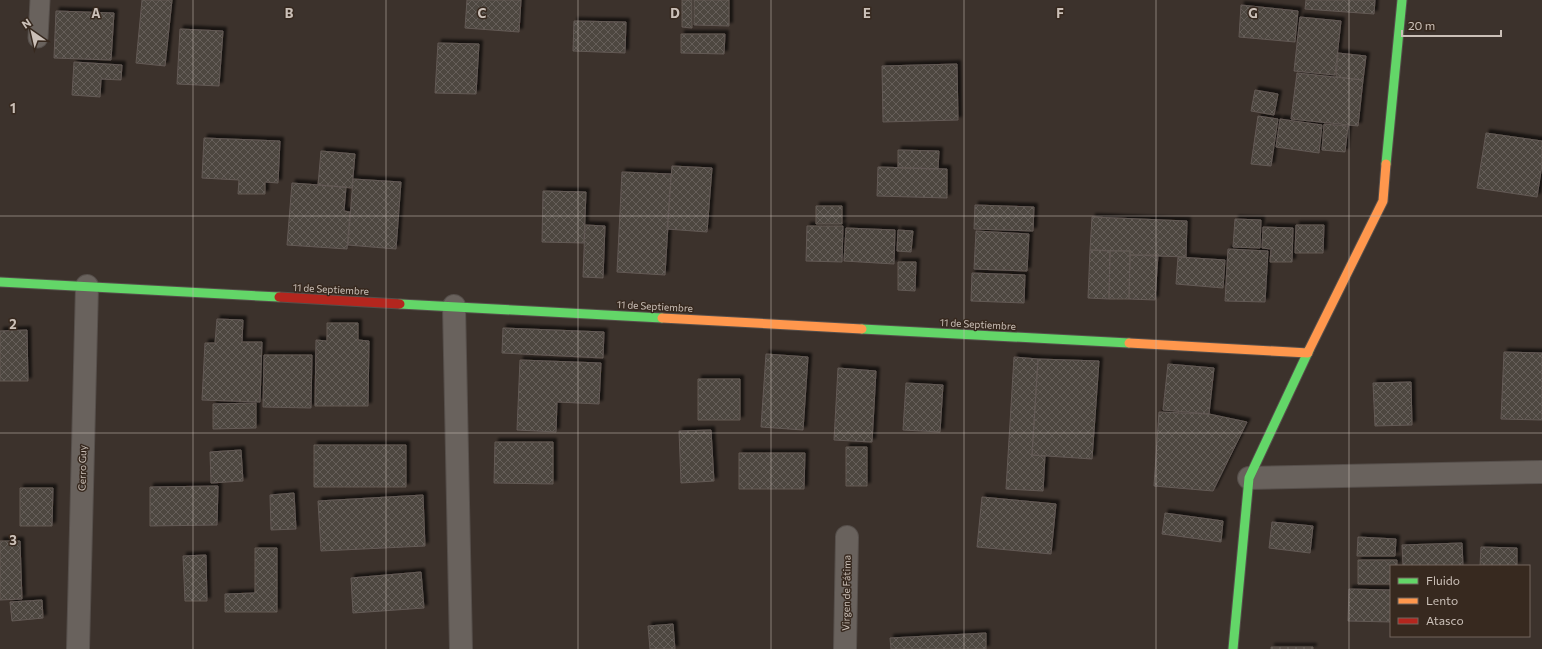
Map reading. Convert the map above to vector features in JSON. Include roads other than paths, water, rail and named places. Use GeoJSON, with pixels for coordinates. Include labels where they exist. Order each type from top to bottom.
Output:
{"type":"FeatureCollection","features":[{"type":"Feature","properties":{"kind":"main road"},"geometry":{"type":"LineString","coordinates":[[1233,649],[1249,478],[1308,353],[1383,201],[1402,0]]}},
{"type":"Feature","properties":{"kind":"main road","name":"11 de Septiembre"},"geometry":{"type":"LineString","coordinates":[[0,282],[1308,353]]}},
{"type":"Feature","properties":{"kind":"street","name":"Cerro Guy"},"geometry":{"type":"LineString","coordinates":[[78,649],[87,286]]}},
{"type":"Feature","properties":{"kind":"street"},"geometry":{"type":"LineString","coordinates":[[454,306],[461,649]]}},
{"type":"Feature","properties":{"kind":"street"},"geometry":{"type":"LineString","coordinates":[[1249,478],[1542,472]]}},
{"type":"Feature","properties":{"kind":"street","name":"Virgen de Fátima"},"geometry":{"type":"LineString","coordinates":[[845,649],[847,537]]}},
{"type":"Feature","properties":{"kind":"lane"},"geometry":{"type":"LineString","coordinates":[[38,38],[40,0]]}}]}
